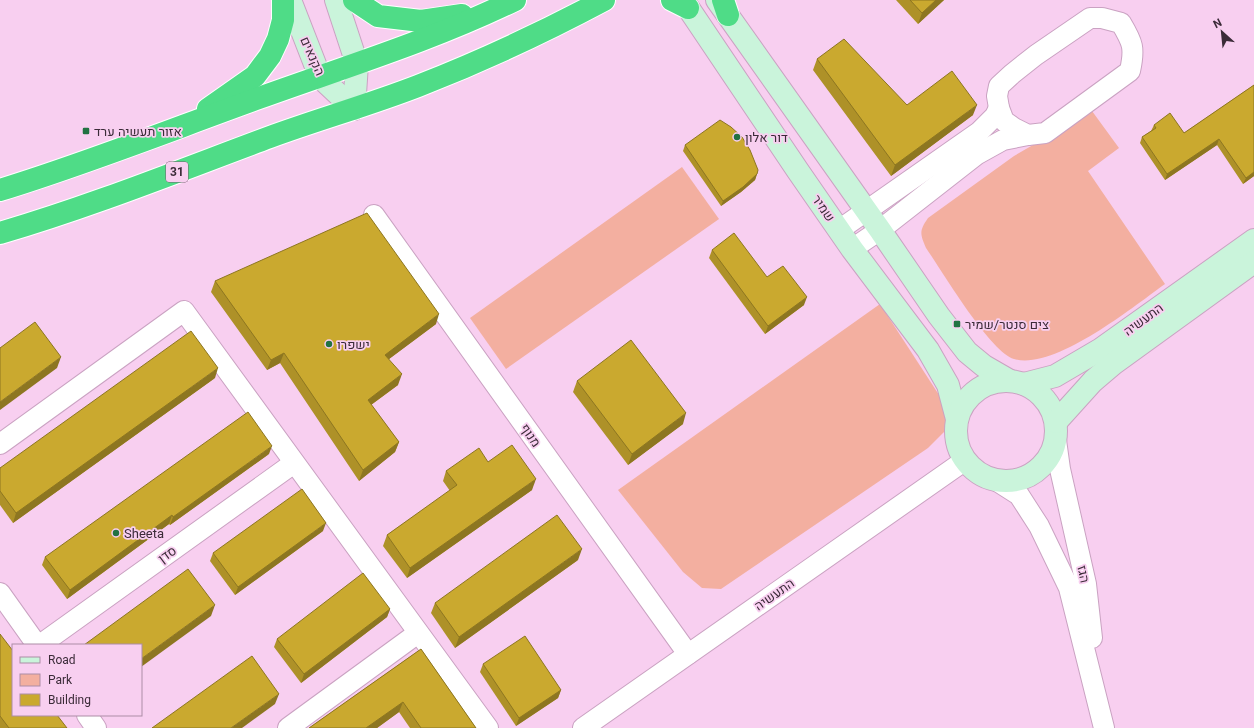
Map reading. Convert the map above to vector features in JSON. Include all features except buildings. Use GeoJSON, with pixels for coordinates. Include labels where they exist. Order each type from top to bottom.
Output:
{"type":"FeatureCollection","features":[{"type":"Feature","properties":{"kind":"highway"},"geometry":{"type":"LineString","coordinates":[[183,126],[254,76],[270,56],[278,39],[283,20],[283,0]]}},
{"type":"Feature","properties":{"kind":"highway"},"geometry":{"type":"LineString","coordinates":[[354,0],[378,16],[421,21],[494,10]]}},
{"type":"Feature","properties":{"kind":"highway"},"geometry":{"type":"LineString","coordinates":[[0,190],[94,159],[404,48],[515,0]]}},
{"type":"Feature","properties":{"kind":"highway"},"geometry":{"type":"LineString","coordinates":[[599,3],[616,0]]}},
{"type":"Feature","properties":{"kind":"highway","name":"31"},"geometry":{"type":"LineString","coordinates":[[0,233],[108,197],[272,136],[419,86],[511,47],[599,3]]}},
{"type":"Feature","properties":{"kind":"street","name":"הקנאים"},"geometry":{"type":"LineString","coordinates":[[290,0],[320,77],[354,109]]}},
{"type":"Feature","properties":{"kind":"street"},"geometry":{"type":"LineString","coordinates":[[336,0],[357,64],[354,109]]}},
{"type":"Feature","properties":{"kind":"street","name":"שמיר"},"geometry":{"type":"LineString","coordinates":[[681,3],[852,249],[931,356],[948,385],[957,419]]}},
{"type":"Feature","properties":{"kind":"street"},"geometry":{"type":"LineString","coordinates":[[723,5],[939,316],[966,352],[984,366],[1033,388],[1043,396],[1053,412],[1056,431],[1048,460],[1035,473],[1016,481],[997,482],[983,477],[964,461],[956,437],[957,419],[970,396],[986,385],[1017,382]]}},
{"type":"Feature","properties":{"kind":"street"},"geometry":{"type":"LineString","coordinates":[[852,249],[880,230],[976,155],[1003,140],[1045,133],[1130,71],[1134,56],[1133,44],[1121,23],[1102,18],[1090,18],[1036,55],[999,86],[997,96],[999,108],[1004,121],[1028,135]]}},
{"type":"Feature","properties":{"kind":"street"},"geometry":{"type":"LineString","coordinates":[[840,230],[866,210],[979,132],[995,116],[999,108]]}},
{"type":"Feature","properties":{"kind":"street","name":"מנוף"},"geometry":{"type":"LineString","coordinates":[[374,214],[688,654]]}},
{"type":"Feature","properties":{"kind":"street","name":"התעשיה"},"geometry":{"type":"LineString","coordinates":[[1017,382],[1055,376],[1101,349],[1254,240]]}},
{"type":"Feature","properties":{"kind":"street","name":"התעשיה"},"geometry":{"type":"LineString","coordinates":[[1056,431],[1093,380],[1254,262]]}},
{"type":"Feature","properties":{"kind":"street"},"geometry":{"type":"LineString","coordinates":[[0,444],[184,312],[488,728]]}},
{"type":"Feature","properties":{"kind":"street","name":"הגז"},"geometry":{"type":"LineString","coordinates":[[1056,431],[1060,469],[1086,584],[1102,719]]}},
{"type":"Feature","properties":{"kind":"street","name":"התעשיה"},"geometry":{"type":"LineString","coordinates":[[583,728],[964,461]]}},
{"type":"Feature","properties":{"kind":"street","name":"סדן"},"geometry":{"type":"LineString","coordinates":[[41,644],[294,463]]}},
{"type":"Feature","properties":{"kind":"street","name":"הגז"},"geometry":{"type":"LineString","coordinates":[[997,482],[1019,495],[1039,526],[1069,588],[1102,719]]}},
{"type":"Feature","properties":{"kind":"street"},"geometry":{"type":"LineString","coordinates":[[0,593],[36,644]]}},
{"type":"Feature","properties":{"kind":"street"},"geometry":{"type":"LineString","coordinates":[[288,728],[418,633]]}},
{"type":"Feature","properties":{"kind":"street"},"geometry":{"type":"LineString","coordinates":[[88,716],[96,728]]}},
{"type":"Feature","properties":{"kind":"green space"},"geometry":{"type":"Polygon","coordinates":[[[1092,111],[1119,148],[1088,171],[1165,284],[1114,321],[1071,347],[1050,356],[1031,360],[1014,359],[1004,353],[992,342],[967,310],[926,248],[921,233],[923,226],[928,218],[1014,156],[1092,111]]]}},
{"type":"Feature","properties":{"kind":"green space"},"geometry":{"type":"Polygon","coordinates":[[[682,167],[719,219],[506,369],[470,318],[682,167]]]}},
{"type":"Feature","properties":{"kind":"green space"},"geometry":{"type":"Polygon","coordinates":[[[880,304],[941,398],[947,416],[944,432],[928,448],[721,589],[702,588],[683,572],[618,490],[880,304]]]}},
{"type":"Feature","properties":{"kind":"place","name":"אזור תעשיה ערד"},"geometry":{"type":"Point","coordinates":[86,131]}},
{"type":"Feature","properties":{"kind":"place","name":"דור אלון"},"geometry":{"type":"Point","coordinates":[737,137]}},
{"type":"Feature","properties":{"kind":"place","name":"צים סנטר/שמיר"},"geometry":{"type":"Point","coordinates":[957,324]}},
{"type":"Feature","properties":{"kind":"place","name":"ישפרו"},"geometry":{"type":"Point","coordinates":[329,344]}},
{"type":"Feature","properties":{"kind":"place","name":"Sheeta"},"geometry":{"type":"Point","coordinates":[116,533]}}]}
